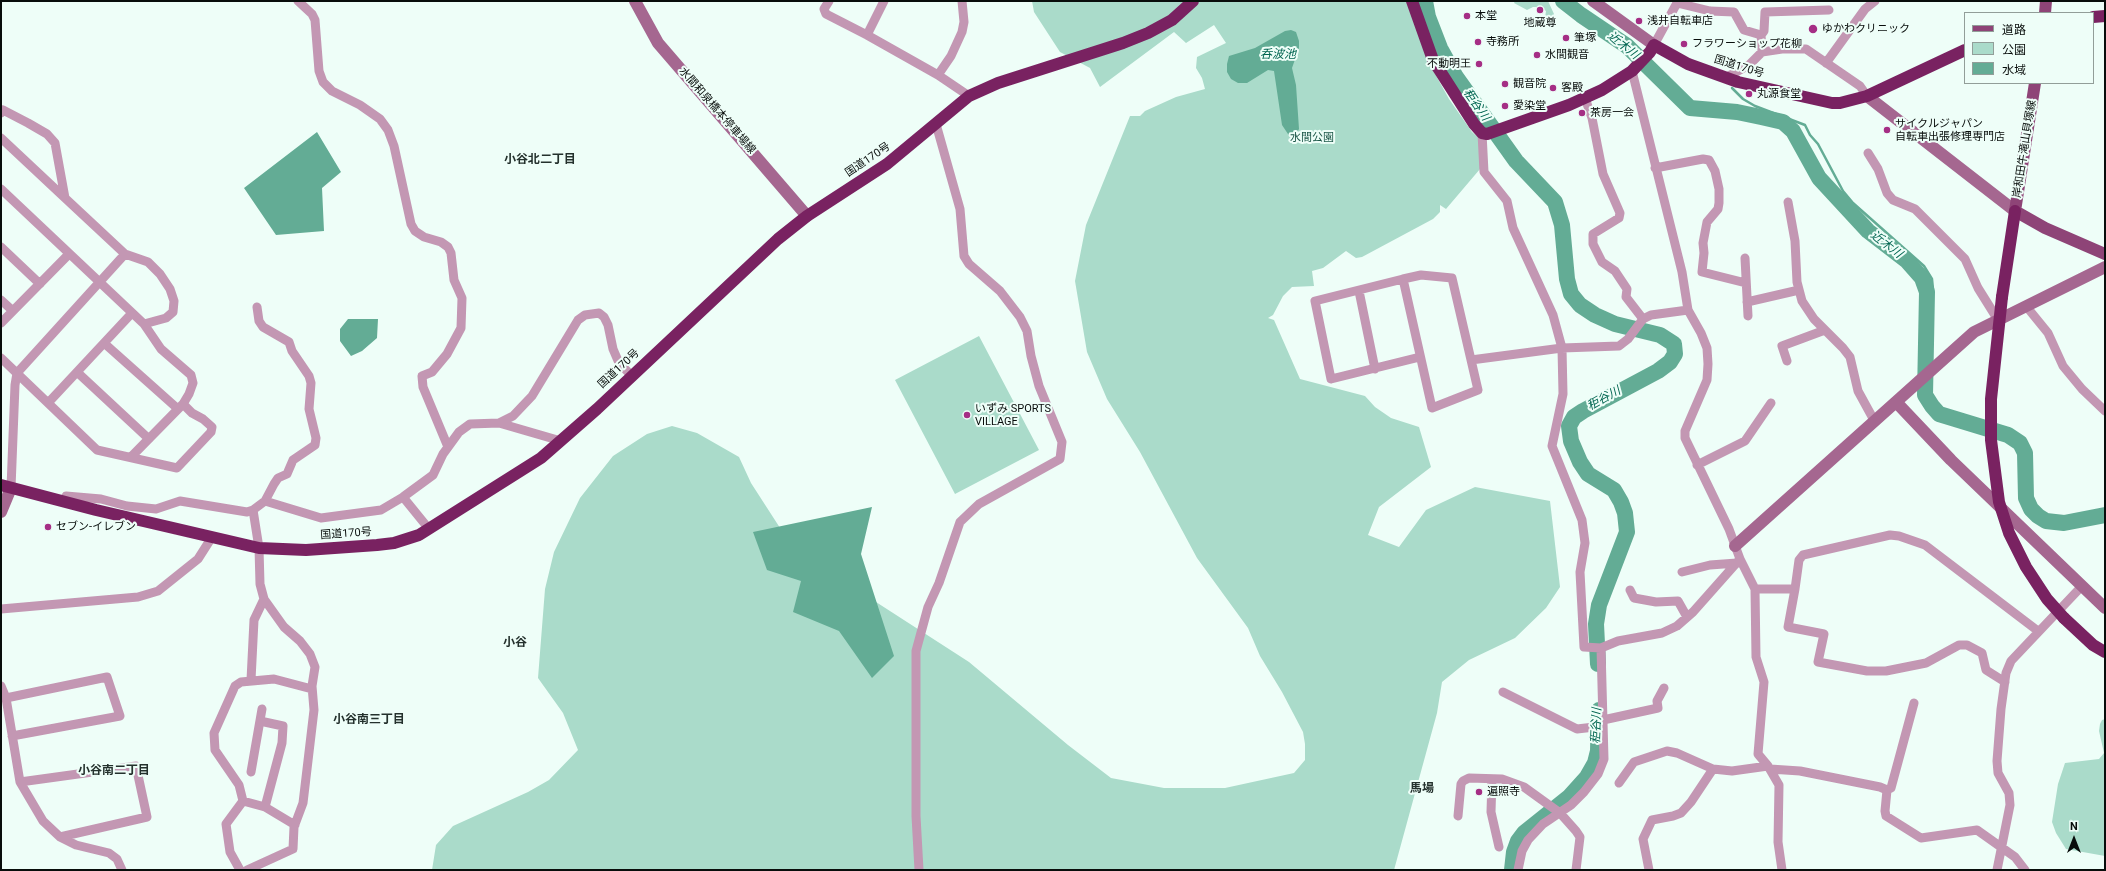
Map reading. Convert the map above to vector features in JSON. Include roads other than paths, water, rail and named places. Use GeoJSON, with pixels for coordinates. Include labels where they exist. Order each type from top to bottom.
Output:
{"type":"FeatureCollection","features":[{"type":"Feature","properties":{"kind":"highway","name":"国道170号"},"geometry":{"type":"LineString","coordinates":[[6,486],[63,502],[259,548],[306,550],[382,544],[406,540],[429,529],[518,475],[561,441],[772,244],[807,216],[887,164],[969,96],[998,83],[1123,43],[1148,33],[1172,20],[1193,1]]}},
{"type":"Feature","properties":{"kind":"highway"},"geometry":{"type":"LineString","coordinates":[[1412,1],[1433,60],[1460,105],[1484,133],[1508,128],[1584,98],[1633,69],[1652,48]]}},
{"type":"Feature","properties":{"kind":"highway"},"geometry":{"type":"LineString","coordinates":[[2094,17],[2105,16]]}},
{"type":"Feature","properties":{"kind":"highway","name":"国道170号"},"geometry":{"type":"LineString","coordinates":[[1652,48],[1726,78],[1832,103],[1840,103],[1867,96],[1964,50]]}},
{"type":"Feature","properties":{"kind":"highway"},"geometry":{"type":"LineString","coordinates":[[2015,211],[2002,297],[1990,399],[1990,440],[1999,502],[2009,533],[2026,567],[2047,599],[2064,618],[2093,645],[2105,652]]}},
{"type":"Feature","properties":{"kind":"main road"},"geometry":{"type":"LineString","coordinates":[[2045,12],[2046,1]]}},
{"type":"Feature","properties":{"kind":"main road","name":"岸和田牛滝山貝塚線"},"geometry":{"type":"LineString","coordinates":[[2035,84],[2015,211],[2044,228],[2105,254]]}},
{"type":"Feature","properties":{"kind":"street"},"geometry":{"type":"LineString","coordinates":[[298,1],[312,14],[315,20],[319,71],[323,82],[332,91],[360,105],[380,119],[388,130],[394,146],[411,224],[415,231],[424,237],[445,244],[451,253],[454,280],[462,298],[461,328],[447,354],[432,372],[422,376],[423,386],[448,447]]}},
{"type":"Feature","properties":{"kind":"street","name":"水間和泉橋本停車場線"},"geometry":{"type":"LineString","coordinates":[[635,1],[648,28],[661,48],[807,216]]}},
{"type":"Feature","properties":{"kind":"street"},"geometry":{"type":"LineString","coordinates":[[829,1],[824,9],[826,14],[938,75],[969,96]]}},
{"type":"Feature","properties":{"kind":"street"},"geometry":{"type":"LineString","coordinates":[[867,35],[884,1]]}},
{"type":"Feature","properties":{"kind":"street"},"geometry":{"type":"LineString","coordinates":[[938,75],[951,56],[962,32],[964,22],[962,1]]}},
{"type":"Feature","properties":{"kind":"street"},"geometry":{"type":"LineString","coordinates":[[1592,1],[1652,48],[1677,3],[1710,12],[1734,12],[1744,30],[1761,35]]}},
{"type":"Feature","properties":{"kind":"street"},"geometry":{"type":"LineString","coordinates":[[1826,62],[1865,9],[1875,1]]}},
{"type":"Feature","properties":{"kind":"street"},"geometry":{"type":"LineString","coordinates":[[1762,52],[1761,35],[1764,31],[1765,12],[1829,10]]}},
{"type":"Feature","properties":{"kind":"street"},"geometry":{"type":"LineString","coordinates":[[1726,78],[1749,65],[1762,52],[1782,49],[1806,49],[1860,86],[1867,96],[2015,211]]}},
{"type":"Feature","properties":{"kind":"street"},"geometry":{"type":"LineString","coordinates":[[1633,69],[1655,168],[1682,272],[1688,310],[1701,333],[1707,348],[1707,380],[1685,431],[1685,438],[1729,529],[1738,561],[1755,589],[1756,657],[1764,682],[1757,745],[1758,754],[1769,768],[1778,785],[1778,842],[1782,870]]}},
{"type":"Feature","properties":{"kind":"street"},"geometry":{"type":"LineString","coordinates":[[1584,98],[1592,118],[1603,174],[1620,213],[1619,218],[1593,234],[1593,244],[1602,262],[1614,271],[1627,289],[1626,297],[1643,319]]}},
{"type":"Feature","properties":{"kind":"street"},"geometry":{"type":"LineString","coordinates":[[1,112],[3,110],[28,123],[47,134],[55,143],[65,198]]}},
{"type":"Feature","properties":{"kind":"street"},"geometry":{"type":"LineString","coordinates":[[919,870],[916,816],[916,651],[928,608],[939,583],[960,522],[979,504],[1060,459],[1062,442],[1039,386],[1030,356],[1027,331],[1020,317],[1000,291],[969,264],[964,256],[960,209],[936,124]]}},
{"type":"Feature","properties":{"kind":"street"},"geometry":{"type":"LineString","coordinates":[[1484,133],[1484,172],[1508,201],[1513,228],[1553,315],[1562,348],[1563,394],[1552,446],[1582,520],[1586,543],[1580,572],[1584,647],[1601,648],[1618,641],[1662,633],[1677,626],[1738,561]]}},
{"type":"Feature","properties":{"kind":"street"},"geometry":{"type":"LineString","coordinates":[[1,138],[125,254],[148,262],[167,284],[174,301],[173,312],[166,318],[144,324]]}},
{"type":"Feature","properties":{"kind":"street"},"geometry":{"type":"LineString","coordinates":[[1868,153],[1878,169],[1887,193],[1893,200],[1916,209],[1965,259],[1978,288],[1998,320]]}},
{"type":"Feature","properties":{"kind":"street"},"geometry":{"type":"LineString","coordinates":[[1655,168],[1703,159],[1708,160],[1715,171],[1719,189],[1719,203],[1718,209],[1707,222],[1703,243],[1704,253],[1702,272],[1746,283]]}},
{"type":"Feature","properties":{"kind":"street"},"geometry":{"type":"LineString","coordinates":[[1,189],[144,324],[161,349],[191,375],[193,383],[190,394],[181,406],[131,457]]}},
{"type":"Feature","properties":{"kind":"street"},"geometry":{"type":"LineString","coordinates":[[1788,202],[1795,241],[1799,290],[1802,302],[1814,319],[1844,348],[1850,357],[1858,391],[1875,422]]}},
{"type":"Feature","properties":{"kind":"street"},"geometry":{"type":"LineString","coordinates":[[1,247],[40,284]]}},
{"type":"Feature","properties":{"kind":"street"},"geometry":{"type":"LineString","coordinates":[[1,323],[69,254]]}},
{"type":"Feature","properties":{"kind":"street"},"geometry":{"type":"LineString","coordinates":[[1,512],[6,486],[17,373],[125,254]]}},
{"type":"Feature","properties":{"kind":"street"},"geometry":{"type":"LineString","coordinates":[[1745,258],[1748,316]]}},
{"type":"Feature","properties":{"kind":"street"},"geometry":{"type":"LineString","coordinates":[[1735,546],[1897,403],[1974,332],[2105,267]]}},
{"type":"Feature","properties":{"kind":"street"},"geometry":{"type":"LineString","coordinates":[[1403,279],[1432,408],[1478,390],[1452,278],[1421,275],[1403,279],[1315,302],[1331,379],[1420,357]]}},
{"type":"Feature","properties":{"kind":"street"},"geometry":{"type":"LineString","coordinates":[[1747,302],[1799,290]]}},
{"type":"Feature","properties":{"kind":"street"},"geometry":{"type":"LineString","coordinates":[[1359,291],[1375,369]]}},
{"type":"Feature","properties":{"kind":"street"},"geometry":{"type":"LineString","coordinates":[[1,300],[13,311]]}},
{"type":"Feature","properties":{"kind":"street"},"geometry":{"type":"LineString","coordinates":[[2026,306],[2048,333],[2063,366],[2082,390],[2105,411]]}},
{"type":"Feature","properties":{"kind":"street"},"geometry":{"type":"LineString","coordinates":[[63,502],[66,496],[101,499],[127,506],[156,509],[180,501],[247,512],[254,510],[265,501],[278,478],[287,474],[294,460],[315,445],[316,438],[309,409],[311,383],[309,376],[292,351],[289,342],[263,327],[259,321],[257,307]]}},
{"type":"Feature","properties":{"kind":"street"},"geometry":{"type":"LineString","coordinates":[[1471,360],[1562,348],[1619,346],[1628,339],[1643,319],[1651,314],[1688,310]]}},
{"type":"Feature","properties":{"kind":"street"},"geometry":{"type":"LineString","coordinates":[[48,403],[132,313]]}},
{"type":"Feature","properties":{"kind":"street"},"geometry":{"type":"LineString","coordinates":[[498,423],[513,416],[532,396],[578,320],[584,315],[599,313],[604,317],[608,325],[613,349],[619,363],[632,376]]}},
{"type":"Feature","properties":{"kind":"street"},"geometry":{"type":"LineString","coordinates":[[1787,361],[1782,346],[1825,330]]}},
{"type":"Feature","properties":{"kind":"street"},"geometry":{"type":"LineString","coordinates":[[1,358],[97,450],[177,468],[193,453],[211,432],[212,427],[203,419],[181,406],[104,343]]}},
{"type":"Feature","properties":{"kind":"street"},"geometry":{"type":"LineString","coordinates":[[77,372],[149,439]]}},
{"type":"Feature","properties":{"kind":"street"},"geometry":{"type":"LineString","coordinates":[[1697,465],[1745,441],[1771,403]]}},
{"type":"Feature","properties":{"kind":"street"},"geometry":{"type":"LineString","coordinates":[[1897,403],[1951,460],[2105,608]]}},
{"type":"Feature","properties":{"kind":"street"},"geometry":{"type":"LineString","coordinates":[[265,501],[321,518],[381,510],[403,497],[434,475],[448,447],[459,432],[470,424],[498,423],[561,441]]}},
{"type":"Feature","properties":{"kind":"street"},"geometry":{"type":"LineString","coordinates":[[403,497],[429,529]]}},
{"type":"Feature","properties":{"kind":"street"},"geometry":{"type":"LineString","coordinates":[[247,870],[293,849],[295,825],[303,803],[314,710],[312,689],[315,667],[310,654],[300,641],[284,627],[264,600],[260,584],[259,548],[254,510]]}},
{"type":"Feature","properties":{"kind":"street"},"geometry":{"type":"LineString","coordinates":[[2005,682],[1986,670],[1982,653],[1966,645],[1959,645],[1926,663],[1886,671],[1867,671],[1818,662],[1824,634],[1788,627],[1799,560],[1804,555],[1890,535],[1899,536],[1925,545],[2038,631]]}},
{"type":"Feature","properties":{"kind":"street"},"geometry":{"type":"LineString","coordinates":[[1,609],[138,597],[158,591],[198,559],[212,537]]}},
{"type":"Feature","properties":{"kind":"street"},"geometry":{"type":"LineString","coordinates":[[1682,572],[1710,565],[1738,561]]}},
{"type":"Feature","properties":{"kind":"street"},"geometry":{"type":"LineString","coordinates":[[1997,870],[2010,805],[2009,793],[1998,773],[1997,761],[2001,709],[2005,682],[2011,661],[2082,586]]}},
{"type":"Feature","properties":{"kind":"street"},"geometry":{"type":"LineString","coordinates":[[1755,589],[1795,589]]}},
{"type":"Feature","properties":{"kind":"street"},"geometry":{"type":"LineString","coordinates":[[1630,590],[1634,598],[1656,602],[1678,601],[1687,617]]}},
{"type":"Feature","properties":{"kind":"street"},"geometry":{"type":"LineString","coordinates":[[251,680],[254,620],[264,600]]}},
{"type":"Feature","properties":{"kind":"street"},"geometry":{"type":"LineString","coordinates":[[1518,870],[1522,851],[1528,840],[1543,824],[1584,792],[1598,774],[1604,759],[1601,648]]}},
{"type":"Feature","properties":{"kind":"street"},"geometry":{"type":"LineString","coordinates":[[6,698],[107,677],[120,716],[12,736]]}},
{"type":"Feature","properties":{"kind":"street"},"geometry":{"type":"LineString","coordinates":[[243,801],[239,785],[215,750],[214,733],[235,686],[241,682],[251,680],[274,679],[312,689]]}},
{"type":"Feature","properties":{"kind":"street"},"geometry":{"type":"LineString","coordinates":[[1,686],[6,698],[20,782],[43,821],[60,837],[76,844],[109,853],[116,859],[122,870]]}},
{"type":"Feature","properties":{"kind":"street"},"geometry":{"type":"LineString","coordinates":[[1503,692],[1577,729],[1658,708],[1657,701],[1664,688]]}},
{"type":"Feature","properties":{"kind":"street"},"geometry":{"type":"LineString","coordinates":[[1914,703],[1891,788],[1887,790],[1886,816],[1921,838],[1977,830],[2016,857],[2025,870]]}},
{"type":"Feature","properties":{"kind":"street"},"geometry":{"type":"LineString","coordinates":[[251,772],[262,710]]}},
{"type":"Feature","properties":{"kind":"street"},"geometry":{"type":"LineString","coordinates":[[260,721],[283,726],[282,743],[265,807]]}},
{"type":"Feature","properties":{"kind":"street"},"geometry":{"type":"LineString","coordinates":[[1619,783],[1634,762],[1667,752],[1677,753],[1713,769],[1732,771],[1769,768],[1800,772],[1880,787],[1887,790]]}},
{"type":"Feature","properties":{"kind":"street"},"geometry":{"type":"LineString","coordinates":[[20,782],[136,766],[147,817],[60,837]]}},
{"type":"Feature","properties":{"kind":"street"},"geometry":{"type":"LineString","coordinates":[[1649,870],[1643,839],[1652,820],[1682,813],[1713,769]]}},
{"type":"Feature","properties":{"kind":"street"},"geometry":{"type":"LineString","coordinates":[[1458,816],[1461,784],[1469,778],[1502,779],[1524,787],[1559,812],[1580,837],[1576,870]]}},
{"type":"Feature","properties":{"kind":"street"},"geometry":{"type":"LineString","coordinates":[[1492,779],[1491,812],[1499,847]]}},
{"type":"Feature","properties":{"kind":"street"},"geometry":{"type":"LineString","coordinates":[[243,801],[265,807],[295,825]]}},
{"type":"Feature","properties":{"kind":"street"},"geometry":{"type":"LineString","coordinates":[[240,870],[230,852],[226,824],[243,801]]}},
{"type":"Feature","properties":{"kind":"water","name":"呑波池"},"geometry":{"type":"Polygon","coordinates":[[[1291,30],[1296,32],[1299,41],[1299,48],[1292,68],[1296,85],[1299,129],[1295,136],[1290,137],[1282,125],[1274,71],[1268,70],[1247,83],[1238,83],[1231,79],[1227,72],[1227,64],[1229,56],[1255,48],[1285,31],[1291,30]]]}},
{"type":"Feature","properties":{"kind":"water"},"geometry":{"type":"Polygon","coordinates":[[[317,132],[341,172],[322,188],[324,231],[276,235],[244,188],[317,132]]]}},
{"type":"Feature","properties":{"kind":"water"},"geometry":{"type":"Polygon","coordinates":[[[348,319],[378,319],[377,338],[362,351],[351,356],[340,341],[340,329],[348,319]]]}},
{"type":"Feature","properties":{"kind":"water"},"geometry":{"type":"Polygon","coordinates":[[[872,507],[861,554],[894,656],[872,678],[839,631],[793,612],[801,581],[767,570],[753,532],[872,507]]]}},
{"type":"Feature","properties":{"kind":"waterway","name":"秬谷川"},"geometry":{"type":"LineString","coordinates":[[1425,1],[1428,17],[1440,48],[1456,77],[1516,161],[1555,202],[1562,225],[1567,279],[1571,294],[1580,305],[1595,315],[1615,324],[1660,335],[1674,344],[1675,354],[1670,362],[1658,371],[1583,411],[1574,417],[1569,426],[1571,441],[1580,462],[1588,474],[1614,490],[1625,513],[1627,532],[1599,605],[1596,624],[1598,664]]}},
{"type":"Feature","properties":{"kind":"waterway","name":"近木川"},"geometry":{"type":"LineString","coordinates":[[1563,1],[1627,46],[1690,108],[1737,112],[1761,117],[1783,122],[1793,131],[1819,178],[1868,231],[1907,261],[1922,278],[1927,292],[1925,395],[1932,406],[1939,414],[2008,435],[2020,443],[2025,453],[2026,498],[2031,509],[2038,516],[2046,521],[2064,523],[2105,515]]}},
{"type":"Feature","properties":{"kind":"waterway"},"geometry":{"type":"LineString","coordinates":[[1732,88],[1743,99],[1755,106],[1805,125],[1810,135],[1818,144],[1843,191],[1853,203],[1924,266],[1932,279],[1933,289],[1927,292]]}},
{"type":"Feature","properties":{"kind":"waterway","name":"秬谷川"},"geometry":{"type":"LineString","coordinates":[[1512,870],[1514,852],[1518,841],[1524,833],[1569,797],[1587,777],[1595,763],[1598,751],[1599,710]]}},
{"type":"Feature","properties":{"kind":"place","name":"地蔵尊"},"geometry":{"type":"Point","coordinates":[1540,10]}},
{"type":"Feature","properties":{"kind":"place","name":"本堂"},"geometry":{"type":"Point","coordinates":[1467,16]}},
{"type":"Feature","properties":{"kind":"place","name":"浅井自転車店"},"geometry":{"type":"Point","coordinates":[1639,21]}},
{"type":"Feature","properties":{"kind":"place","name":"ゆかわクリニック"},"geometry":{"type":"Point","coordinates":[1813,29]}},
{"type":"Feature","properties":{"kind":"place","name":"筆塚"},"geometry":{"type":"Point","coordinates":[1566,38]}},
{"type":"Feature","properties":{"kind":"place","name":"寺務所"},"geometry":{"type":"Point","coordinates":[1478,42]}},
{"type":"Feature","properties":{"kind":"place","name":"フラワーショップ花柳"},"geometry":{"type":"Point","coordinates":[1684,44]}},
{"type":"Feature","properties":{"kind":"place","name":"水間観音"},"geometry":{"type":"Point","coordinates":[1537,55]}},
{"type":"Feature","properties":{"kind":"place","name":"不動明王"},"geometry":{"type":"Point","coordinates":[1479,64]}},
{"type":"Feature","properties":{"kind":"place","name":"観音院"},"geometry":{"type":"Point","coordinates":[1505,84]}},
{"type":"Feature","properties":{"kind":"place","name":"客殿"},"geometry":{"type":"Point","coordinates":[1553,88]}},
{"type":"Feature","properties":{"kind":"place","name":"丸源食堂"},"geometry":{"type":"Point","coordinates":[1749,94]}},
{"type":"Feature","properties":{"kind":"place","name":"愛染堂"},"geometry":{"type":"Point","coordinates":[1505,106]}},
{"type":"Feature","properties":{"kind":"place","name":"茶房一会"},"geometry":{"type":"Point","coordinates":[1582,113]}},
{"type":"Feature","properties":{"kind":"place","name":"サイクルジャパン 自転車出張修理専門店"},"geometry":{"type":"Point","coordinates":[1887,130]}},
{"type":"Feature","properties":{"kind":"place","name":"いずみ SPORTS VILLAGE"},"geometry":{"type":"Point","coordinates":[967,415]}},
{"type":"Feature","properties":{"kind":"place","name":"セブン-イレブン"},"geometry":{"type":"Point","coordinates":[48,527]}},
{"type":"Feature","properties":{"kind":"place","name":"遍照寺"},"geometry":{"type":"Point","coordinates":[1479,792]}},
{"type":"Feature","properties":{"kind":"district","name":"小谷北二丁目"},"geometry":{"type":"Point","coordinates":[540,160]}},
{"type":"Feature","properties":{"kind":"district","name":"小谷"},"geometry":{"type":"Point","coordinates":[515,643]}},
{"type":"Feature","properties":{"kind":"district","name":"小谷南三丁目"},"geometry":{"type":"Point","coordinates":[369,720]}},
{"type":"Feature","properties":{"kind":"district","name":"小谷南二丁目"},"geometry":{"type":"Point","coordinates":[114,771]}},
{"type":"Feature","properties":{"kind":"district","name":"馬場"},"geometry":{"type":"Point","coordinates":[1422,789]}},
{"type":"Feature","properties":{"kind":"park label","name":"水間公園"},"geometry":{"type":"Point","coordinates":[1312,138]}}]}
